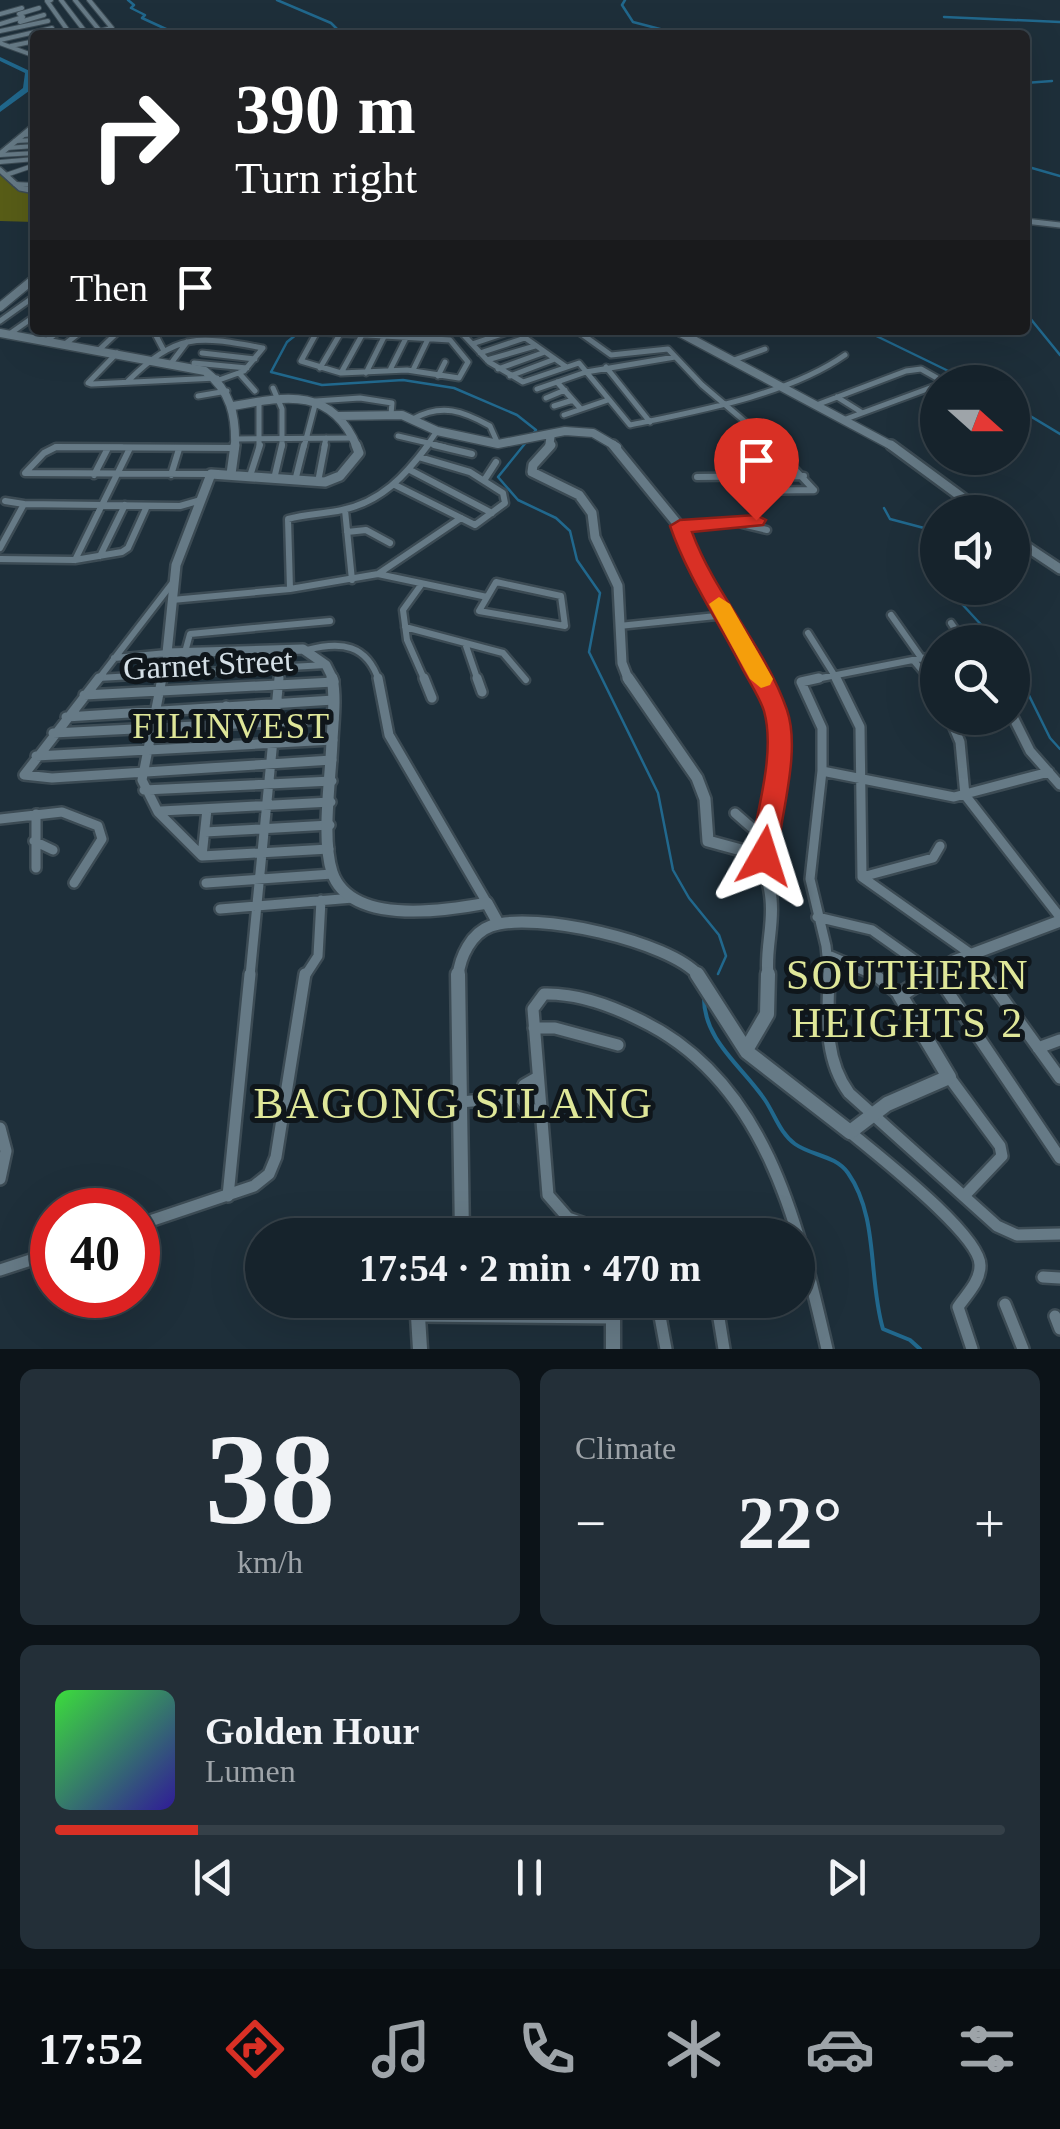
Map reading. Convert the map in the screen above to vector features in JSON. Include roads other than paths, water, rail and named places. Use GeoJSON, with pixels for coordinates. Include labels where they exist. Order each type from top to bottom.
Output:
{"type":"FeatureCollection","features":[{"type":"Feature","properties":{"kind":"street"},"geometry":{"type":"LineString","coordinates":[[49,0],[68,30]]}},
{"type":"Feature","properties":{"kind":"street"},"geometry":{"type":"LineString","coordinates":[[61,0],[81,30]]}},
{"type":"Feature","properties":{"kind":"street"},"geometry":{"type":"LineString","coordinates":[[75,0],[98,30]]}},
{"type":"Feature","properties":{"kind":"street"},"geometry":{"type":"LineString","coordinates":[[89,0],[112,28],[107,30]]}},
{"type":"Feature","properties":{"kind":"street"},"geometry":{"type":"LineString","coordinates":[[0,31],[39,8]]}},
{"type":"Feature","properties":{"kind":"street"},"geometry":{"type":"LineString","coordinates":[[39,8],[52,28]]}},
{"type":"Feature","properties":{"kind":"street"},"geometry":{"type":"LineString","coordinates":[[0,31],[39,8]]}},
{"type":"Feature","properties":{"kind":"street"},"geometry":{"type":"LineString","coordinates":[[0,31],[39,8]]}},
{"type":"Feature","properties":{"kind":"street"},"geometry":{"type":"LineString","coordinates":[[14,24],[52,28]]}},
{"type":"Feature","properties":{"kind":"street"},"geometry":{"type":"LineString","coordinates":[[0,31],[21,26]]}},
{"type":"Feature","properties":{"kind":"street"},"geometry":{"type":"LineString","coordinates":[[0,31],[52,28]]}},
{"type":"Feature","properties":{"kind":"street"},"geometry":{"type":"LineString","coordinates":[[0,31],[11,46],[23,52],[30,48]]}},
{"type":"Feature","properties":{"kind":"street"},"geometry":{"type":"LineString","coordinates":[[0,31],[30,44]]}},
{"type":"Feature","properties":{"kind":"street"},"geometry":{"type":"LineString","coordinates":[[11,46],[30,46]]}},
{"type":"Feature","properties":{"kind":"street"},"geometry":{"type":"LineString","coordinates":[[17,49],[30,47]]}},
{"type":"Feature","properties":{"kind":"street"},"geometry":{"type":"LineString","coordinates":[[0,157],[23,135],[30,139]]}},
{"type":"Feature","properties":{"kind":"street"},"geometry":{"type":"LineString","coordinates":[[15,142],[30,142]]}},
{"type":"Feature","properties":{"kind":"street"},"geometry":{"type":"LineString","coordinates":[[7,148],[30,143]]}},
{"type":"Feature","properties":{"kind":"street"},"geometry":{"type":"LineString","coordinates":[[0,157],[30,144]]}},
{"type":"Feature","properties":{"kind":"street"},"geometry":{"type":"LineString","coordinates":[[30,146],[3,173],[16,184],[30,186]]}},
{"type":"Feature","properties":{"kind":"street"},"geometry":{"type":"LineString","coordinates":[[1030,222],[1060,225]]}},
{"type":"Feature","properties":{"kind":"street"},"geometry":{"type":"LineString","coordinates":[[0,307],[30,282]]}},
{"type":"Feature","properties":{"kind":"street"},"geometry":{"type":"LineString","coordinates":[[21,290],[30,293]]}},
{"type":"Feature","properties":{"kind":"street"},"geometry":{"type":"LineString","coordinates":[[0,320],[30,298]]}},
{"type":"Feature","properties":{"kind":"street"},"geometry":{"type":"LineString","coordinates":[[4,334],[30,319]]}},
{"type":"Feature","properties":{"kind":"street"},"geometry":{"type":"LineString","coordinates":[[4,334],[172,362],[247,368]]}},
{"type":"Feature","properties":{"kind":"street"},"geometry":{"type":"LineString","coordinates":[[26,338],[30,335]]}},
{"type":"Feature","properties":{"kind":"street"},"geometry":{"type":"LineString","coordinates":[[46,342],[54,335]]}},
{"type":"Feature","properties":{"kind":"street"},"geometry":{"type":"LineString","coordinates":[[65,344],[76,335]]}},
{"type":"Feature","properties":{"kind":"street"},"geometry":{"type":"LineString","coordinates":[[100,349],[115,335]]}},
{"type":"Feature","properties":{"kind":"street"},"geometry":{"type":"LineString","coordinates":[[156,335],[163,349]]}},
{"type":"Feature","properties":{"kind":"street"},"geometry":{"type":"LineString","coordinates":[[316,335],[301,362],[341,373],[413,370],[461,377],[467,359],[450,340],[435,335]]}},
{"type":"Feature","properties":{"kind":"street"},"geometry":{"type":"LineString","coordinates":[[320,368],[339,335]]}},
{"type":"Feature","properties":{"kind":"street"},"geometry":{"type":"LineString","coordinates":[[341,373],[362,335],[420,335]]}},
{"type":"Feature","properties":{"kind":"street"},"geometry":{"type":"LineString","coordinates":[[413,370],[428,335]]}},
{"type":"Feature","properties":{"kind":"street"},"geometry":{"type":"LineString","coordinates":[[464,335],[498,370],[522,382],[579,363],[628,425],[727,403],[825,368],[845,355]]}},
{"type":"Feature","properties":{"kind":"street"},"geometry":{"type":"LineString","coordinates":[[472,344],[499,335]]}},
{"type":"Feature","properties":{"kind":"street"},"geometry":{"type":"LineString","coordinates":[[521,335],[564,366]]}},
{"type":"Feature","properties":{"kind":"street"},"geometry":{"type":"LineString","coordinates":[[583,335],[612,355],[665,348],[786,454],[814,491],[753,490],[758,516],[742,524]]}},
{"type":"Feature","properties":{"kind":"street"},"geometry":{"type":"LineString","coordinates":[[684,335],[898,448],[960,495]]}},
{"type":"Feature","properties":{"kind":"street"},"geometry":{"type":"LineString","coordinates":[[366,373],[384,336]]}},
{"type":"Feature","properties":{"kind":"street"},"geometry":{"type":"LineString","coordinates":[[390,370],[406,338]]}},
{"type":"Feature","properties":{"kind":"street"},"geometry":{"type":"LineString","coordinates":[[480,352],[525,338]]}},
{"type":"Feature","properties":{"kind":"street"},"geometry":{"type":"LineString","coordinates":[[117,352],[88,383],[92,384],[218,379],[247,368],[263,348],[183,340],[163,349],[128,382]]}},
{"type":"Feature","properties":{"kind":"street"},"geometry":{"type":"LineString","coordinates":[[172,362],[183,340]]}},
{"type":"Feature","properties":{"kind":"street"},"geometry":{"type":"LineString","coordinates":[[486,360],[536,346]]}},
{"type":"Feature","properties":{"kind":"street"},"geometry":{"type":"LineString","coordinates":[[731,361],[765,348]]}},
{"type":"Feature","properties":{"kind":"street"},"geometry":{"type":"LineString","coordinates":[[192,364],[204,350],[255,358]]}},
{"type":"Feature","properties":{"kind":"street"},"geometry":{"type":"LineString","coordinates":[[498,370],[545,352]]}},
{"type":"Feature","properties":{"kind":"street"},"geometry":{"type":"LineString","coordinates":[[537,390],[586,372],[675,357]]}},
{"type":"Feature","properties":{"kind":"street"},"geometry":{"type":"LineString","coordinates":[[510,376],[554,359]]}},
{"type":"Feature","properties":{"kind":"street"},"geometry":{"type":"LineString","coordinates":[[438,376],[445,362]]}},
{"type":"Feature","properties":{"kind":"street"},"geometry":{"type":"LineString","coordinates":[[192,364],[218,379],[233,406],[235,443],[231,474]]}},
{"type":"Feature","properties":{"kind":"street"},"geometry":{"type":"LineString","coordinates":[[606,368],[650,422]]}},
{"type":"Feature","properties":{"kind":"street"},"geometry":{"type":"LineString","coordinates":[[819,404],[920,369]]}},
{"type":"Feature","properties":{"kind":"street"},"geometry":{"type":"LineString","coordinates":[[239,373],[256,391]]}},
{"type":"Feature","properties":{"kind":"street"},"geometry":{"type":"LineString","coordinates":[[557,382],[580,408]]}},
{"type":"Feature","properties":{"kind":"street"},"geometry":{"type":"LineString","coordinates":[[272,388],[280,398],[284,438],[274,479]]}},
{"type":"Feature","properties":{"kind":"street"},"geometry":{"type":"LineString","coordinates":[[546,398],[565,390]]}},
{"type":"Feature","properties":{"kind":"street"},"geometry":{"type":"LineString","coordinates":[[198,396],[227,391]]}},
{"type":"Feature","properties":{"kind":"street"},"geometry":{"type":"LineString","coordinates":[[846,418],[920,391]]}},
{"type":"Feature","properties":{"kind":"street"},"geometry":{"type":"LineString","coordinates":[[233,406],[280,398],[380,399],[392,403],[390,414]]}},
{"type":"Feature","properties":{"kind":"street"},"geometry":{"type":"LineString","coordinates":[[837,398],[861,412]]}},
{"type":"Feature","properties":{"kind":"street"},"geometry":{"type":"LineString","coordinates":[[554,406],[573,400]]}},
{"type":"Feature","properties":{"kind":"street"},"geometry":{"type":"LineString","coordinates":[[564,414],[608,400]]}},
{"type":"Feature","properties":{"kind":"street"},"geometry":{"type":"LineString","coordinates":[[250,476],[262,438],[259,401]]}},
{"type":"Feature","properties":{"kind":"street"},"geometry":{"type":"LineString","coordinates":[[316,401],[339,416],[353,438],[359,453],[348,469],[332,481],[231,474],[25,473],[44,453],[56,447],[179,449],[262,438],[353,438]]}},
{"type":"Feature","properties":{"kind":"street"},"geometry":{"type":"LineString","coordinates":[[295,481],[316,401]]}},
{"type":"Feature","properties":{"kind":"street"},"geometry":{"type":"LineString","coordinates":[[832,411],[848,404]]}},
{"type":"Feature","properties":{"kind":"street"},"geometry":{"type":"LineString","coordinates":[[413,420],[431,407],[446,408],[490,426],[498,444]]}},
{"type":"Feature","properties":{"kind":"street"},"geometry":{"type":"LineString","coordinates":[[339,416],[390,414],[438,431],[498,444],[586,431],[620,449],[680,526],[695,568],[772,700],[780,734],[780,765],[765,832],[764,856],[772,902],[765,950],[767,1014],[746,1050]]}},
{"type":"Feature","properties":{"kind":"street"},"geometry":{"type":"LineString","coordinates":[[290,589],[288,519],[345,510],[395,486],[438,431]]}},
{"type":"Feature","properties":{"kind":"street"},"geometry":{"type":"LineString","coordinates":[[545,435],[551,445],[533,465],[532,472],[578,495],[589,506],[595,537],[618,586],[622,664],[630,683],[697,778],[704,799],[708,841],[764,856]]}},
{"type":"Feature","properties":{"kind":"street"},"geometry":{"type":"LineString","coordinates":[[398,436],[472,454]]}},
{"type":"Feature","properties":{"kind":"street"},"geometry":{"type":"LineString","coordinates":[[318,482],[326,438]]}},
{"type":"Feature","properties":{"kind":"street"},"geometry":{"type":"LineString","coordinates":[[94,474],[108,448]]}},
{"type":"Feature","properties":{"kind":"street"},"geometry":{"type":"LineString","coordinates":[[75,560],[130,448]]}},
{"type":"Feature","properties":{"kind":"street"},"geometry":{"type":"LineString","coordinates":[[171,475],[179,449]]}},
{"type":"Feature","properties":{"kind":"street"},"geometry":{"type":"LineString","coordinates":[[395,486],[475,525],[504,503],[504,492],[485,479],[419,458]]}},
{"type":"Feature","properties":{"kind":"street"},"geometry":{"type":"LineString","coordinates":[[485,479],[496,462]]}},
{"type":"Feature","properties":{"kind":"street"},"geometry":{"type":"LineString","coordinates":[[410,470],[492,513]]}},
{"type":"Feature","properties":{"kind":"street"},"geometry":{"type":"LineString","coordinates":[[211,474],[181,548],[174,581],[167,653],[144,790],[202,856],[329,849]]}},
{"type":"Feature","properties":{"kind":"street"},"geometry":{"type":"LineString","coordinates":[[697,476],[804,476]]}},
{"type":"Feature","properties":{"kind":"street"},"geometry":{"type":"LineString","coordinates":[[5,501],[180,506],[200,500]]}},
{"type":"Feature","properties":{"kind":"street"},"geometry":{"type":"LineString","coordinates":[[0,548],[24,504]]}},
{"type":"Feature","properties":{"kind":"street"},"geometry":{"type":"LineString","coordinates":[[100,556],[126,505]]}},
{"type":"Feature","properties":{"kind":"street"},"geometry":{"type":"LineString","coordinates":[[0,560],[75,560],[128,548],[147,506]]}},
{"type":"Feature","properties":{"kind":"street"},"geometry":{"type":"LineString","coordinates":[[180,506],[196,511]]}},
{"type":"Feature","properties":{"kind":"street"},"geometry":{"type":"LineString","coordinates":[[345,510],[352,580]]}},
{"type":"Feature","properties":{"kind":"street"},"geometry":{"type":"LineString","coordinates":[[172,600],[290,589],[378,574],[460,518]]}},
{"type":"Feature","properties":{"kind":"street"},"geometry":{"type":"LineString","coordinates":[[680,526],[742,524],[767,530]]}},
{"type":"Feature","properties":{"kind":"street"},"geometry":{"type":"LineString","coordinates":[[348,532],[366,530],[390,543]]}},
{"type":"Feature","properties":{"kind":"street"},"geometry":{"type":"LineString","coordinates":[[1030,549],[1060,570]]}},
{"type":"Feature","properties":{"kind":"street"},"geometry":{"type":"LineString","coordinates":[[378,574],[487,598]]}},
{"type":"Feature","properties":{"kind":"street"},"geometry":{"type":"LineString","coordinates":[[174,581],[23,773],[52,778],[145,769],[333,760]]}},
{"type":"Feature","properties":{"kind":"street"},"geometry":{"type":"LineString","coordinates":[[496,582],[561,596],[565,626],[479,611],[487,598],[496,582]]}},
{"type":"Feature","properties":{"kind":"street"},"geometry":{"type":"LineString","coordinates":[[421,584],[404,610],[405,627],[432,698]]}},
{"type":"Feature","properties":{"kind":"street"},"geometry":{"type":"LineString","coordinates":[[619,626],[726,616]]}},
{"type":"Feature","properties":{"kind":"street"},"geometry":{"type":"LineString","coordinates":[[891,616],[920,663]]}},
{"type":"Feature","properties":{"kind":"street"},"geometry":{"type":"LineString","coordinates":[[185,652],[190,634],[330,621]]}},
{"type":"Feature","properties":{"kind":"street"},"geometry":{"type":"LineString","coordinates":[[405,627],[503,653],[526,680]]}},
{"type":"Feature","properties":{"kind":"street"},"geometry":{"type":"LineString","coordinates":[[808,633],[860,727],[862,877]]}},
{"type":"Feature","properties":{"kind":"street"},"geometry":{"type":"LineString","coordinates":[[465,643],[482,692]]}},
{"type":"Feature","properties":{"kind":"street"},"geometry":{"type":"LineString","coordinates":[[114,658],[185,652],[307,650],[332,644],[356,648],[373,662],[384,695],[389,735],[498,923]]}},
{"type":"Feature","properties":{"kind":"street"},"geometry":{"type":"LineString","coordinates":[[228,1196],[282,648]]}},
{"type":"Feature","properties":{"kind":"street"},"geometry":{"type":"LineString","coordinates":[[307,650],[326,666],[334,682],[329,849],[332,874],[352,898]]}},
{"type":"Feature","properties":{"kind":"street"},"geometry":{"type":"LineString","coordinates":[[918,660],[804,680],[800,685],[822,728],[822,771],[810,878],[828,955],[832,1070],[837,1081],[1008,1232],[1060,1234]]}},
{"type":"Feature","properties":{"kind":"street"},"geometry":{"type":"LineString","coordinates":[[98,678],[326,666]]}},
{"type":"Feature","properties":{"kind":"street","name":"Garnet Street"},"geometry":{"type":"LineString","coordinates":[[84,694],[334,682]]}},
{"type":"Feature","properties":{"kind":"street"},"geometry":{"type":"LineString","coordinates":[[66,717],[334,700]]}},
{"type":"Feature","properties":{"kind":"street"},"geometry":{"type":"LineString","coordinates":[[222,745],[226,706]]}},
{"type":"Feature","properties":{"kind":"street"},"geometry":{"type":"LineString","coordinates":[[53,734],[334,719]]}},
{"type":"Feature","properties":{"kind":"street"},"geometry":{"type":"LineString","coordinates":[[900,995],[971,954],[1060,919],[964,795],[957,735]]}},
{"type":"Feature","properties":{"kind":"street"},"geometry":{"type":"LineString","coordinates":[[1022,735],[1030,752],[1060,784]]}},
{"type":"Feature","properties":{"kind":"street"},"geometry":{"type":"LineString","coordinates":[[36,756],[334,740]]}},
{"type":"Feature","properties":{"kind":"street"},"geometry":{"type":"LineString","coordinates":[[214,787],[218,766]]}},
{"type":"Feature","properties":{"kind":"street"},"geometry":{"type":"LineString","coordinates":[[822,771],[928,793],[964,795],[1049,772]]}},
{"type":"Feature","properties":{"kind":"street"},"geometry":{"type":"LineString","coordinates":[[144,790],[332,781]]}},
{"type":"Feature","properties":{"kind":"street"},"geometry":{"type":"LineString","coordinates":[[160,811],[331,802]]}},
{"type":"Feature","properties":{"kind":"street"},"geometry":{"type":"LineString","coordinates":[[202,856],[207,809]]}},
{"type":"Feature","properties":{"kind":"street"},"geometry":{"type":"LineString","coordinates":[[0,819],[62,812],[102,831],[102,839],[74,883]]}},
{"type":"Feature","properties":{"kind":"street"},"geometry":{"type":"LineString","coordinates":[[36,814],[36,868]]}},
{"type":"Feature","properties":{"kind":"street"},"geometry":{"type":"LineString","coordinates":[[734,814],[765,832]]}},
{"type":"Feature","properties":{"kind":"street"},"geometry":{"type":"LineString","coordinates":[[205,832],[330,825]]}},
{"type":"Feature","properties":{"kind":"street"},"geometry":{"type":"LineString","coordinates":[[34,841],[53,850]]}},
{"type":"Feature","properties":{"kind":"street"},"geometry":{"type":"LineString","coordinates":[[862,877],[933,858],[940,846]]}},
{"type":"Feature","properties":{"kind":"street"},"geometry":{"type":"LineString","coordinates":[[206,883],[332,874]]}},
{"type":"Feature","properties":{"kind":"street"},"geometry":{"type":"LineString","coordinates":[[862,877],[971,954],[1060,1078]]}},
{"type":"Feature","properties":{"kind":"street"},"geometry":{"type":"LineString","coordinates":[[220,909],[352,898],[378,908],[486,903]]}},
{"type":"Feature","properties":{"kind":"street"},"geometry":{"type":"LineString","coordinates":[[160,1218],[254,1186],[269,1174],[276,1157],[306,970],[318,956],[321,900]]}},
{"type":"Feature","properties":{"kind":"street"},"geometry":{"type":"LineString","coordinates":[[470,906],[483,929]]}},
{"type":"Feature","properties":{"kind":"street"},"geometry":{"type":"LineString","coordinates":[[817,917],[844,920],[872,930],[936,973],[1060,1158]]}},
{"type":"Feature","properties":{"kind":"street"},"geometry":{"type":"LineString","coordinates":[[462,1218],[458,971],[466,946],[483,929],[498,923],[620,938],[668,950],[700,978],[746,1050],[850,1132],[944,1214],[976,1250],[980,1268],[958,1308],[972,1349]]}},
{"type":"Feature","properties":{"kind":"street"},"geometry":{"type":"LineString","coordinates":[[828,955],[873,972],[900,995],[950,1077],[1000,1146],[1002,1156],[965,1195]]}},
{"type":"Feature","properties":{"kind":"street"},"geometry":{"type":"LineString","coordinates":[[568,1218],[557,1211],[548,1195],[533,1009],[544,994],[558,993],[648,1020],[698,1054],[757,1127],[768,1148],[787,1218]]}},
{"type":"Feature","properties":{"kind":"street"},"geometry":{"type":"LineString","coordinates":[[534,1028],[555,1028],[618,1044]]}},
{"type":"Feature","properties":{"kind":"street"},"geometry":{"type":"LineString","coordinates":[[1038,1048],[1060,1040]]}},
{"type":"Feature","properties":{"kind":"street"},"geometry":{"type":"LineString","coordinates":[[850,1132],[872,1113],[950,1077]]}},
{"type":"Feature","properties":{"kind":"street"},"geometry":{"type":"LineString","coordinates":[[520,1097],[524,1086],[538,1078]]}},
{"type":"Feature","properties":{"kind":"street"},"geometry":{"type":"LineString","coordinates":[[460,1102],[520,1097]]}},
{"type":"Feature","properties":{"kind":"street"},"geometry":{"type":"LineString","coordinates":[[520,1097],[527,1108],[540,1113]]}},
{"type":"Feature","properties":{"kind":"street"},"geometry":{"type":"LineString","coordinates":[[0,1179],[5,1164],[2,1136]]}},
{"type":"Feature","properties":{"kind":"street"},"geometry":{"type":"LineString","coordinates":[[0,1270],[30,1260]]}},
{"type":"Feature","properties":{"kind":"street"},"geometry":{"type":"LineString","coordinates":[[1042,1276],[1060,1278]]}},
{"type":"Feature","properties":{"kind":"street"},"geometry":{"type":"LineString","coordinates":[[1005,1304],[1024,1349]]}},
{"type":"Feature","properties":{"kind":"street"},"geometry":{"type":"LineString","coordinates":[[815,1314],[826,1349]]}},
{"type":"Feature","properties":{"kind":"street"},"geometry":{"type":"LineString","coordinates":[[418,1318],[420,1349]]}},
{"type":"Feature","properties":{"kind":"street"},"geometry":{"type":"LineString","coordinates":[[612,1318],[613,1349]]}},
{"type":"Feature","properties":{"kind":"street"},"geometry":{"type":"LineString","coordinates":[[661,1318],[666,1349]]}},
{"type":"Feature","properties":{"kind":"street"},"geometry":{"type":"LineString","coordinates":[[719,1318],[724,1349]]}},
{"type":"Feature","properties":{"kind":"waterway"},"geometry":{"type":"LineString","coordinates":[[128,0],[134,5],[131,8],[145,15],[142,18],[168,30]]}},
{"type":"Feature","properties":{"kind":"waterway"},"geometry":{"type":"LineString","coordinates":[[277,0],[331,23],[338,30]]}},
{"type":"Feature","properties":{"kind":"waterway"},"geometry":{"type":"LineString","coordinates":[[625,0],[622,5],[633,22],[664,30]]}},
{"type":"Feature","properties":{"kind":"waterway"},"geometry":{"type":"LineString","coordinates":[[944,17],[1060,22]]}},
{"type":"Feature","properties":{"kind":"waterway"},"geometry":{"type":"LineString","coordinates":[[0,59],[29,72],[26,89],[0,110]]}},
{"type":"Feature","properties":{"kind":"waterway"},"geometry":{"type":"LineString","coordinates":[[1030,83],[1052,81]]}},
{"type":"Feature","properties":{"kind":"waterway"},"geometry":{"type":"LineString","coordinates":[[1030,167],[1060,176]]}},
{"type":"Feature","properties":{"kind":"waterway"},"geometry":{"type":"LineString","coordinates":[[1030,318],[1060,355]]}},
{"type":"Feature","properties":{"kind":"waterway"},"geometry":{"type":"LineString","coordinates":[[296,335],[287,342],[271,372],[322,385],[403,380],[454,388],[517,415],[536,430],[498,477],[518,500],[556,518],[570,531],[577,560],[600,593],[589,652],[658,793],[673,870],[689,898],[719,935],[726,956],[718,974]]}},
{"type":"Feature","properties":{"kind":"waterway"},"geometry":{"type":"LineString","coordinates":[[874,335],[936,365]]}},
{"type":"Feature","properties":{"kind":"waterway"},"geometry":{"type":"LineString","coordinates":[[1030,416],[1060,434]]}},
{"type":"Feature","properties":{"kind":"waterway"},"geometry":{"type":"LineString","coordinates":[[884,508],[890,519],[920,527]]}},
{"type":"Feature","properties":{"kind":"waterway"},"geometry":{"type":"LineString","coordinates":[[963,605],[981,625]]}},
{"type":"Feature","properties":{"kind":"waterway"},"geometry":{"type":"LineString","coordinates":[[1030,697],[1050,738],[1060,749]]}},
{"type":"Feature","properties":{"kind":"waterway"},"geometry":{"type":"LineString","coordinates":[[704,997],[705,1012],[717,1040],[765,1100],[785,1135],[848,1173],[858,1190],[869,1229],[883,1329],[910,1340],[920,1349]]}},
{"type":"Feature","properties":{"kind":"district","name":"FILINVEST"},"geometry":{"type":"Point","coordinates":[232,726]}},
{"type":"Feature","properties":{"kind":"district","name":"SOUTHERN HEIGHTS 2"},"geometry":{"type":"Point","coordinates":[908,998]}},
{"type":"Feature","properties":{"kind":"district","name":"BAGONG SILANG"},"geometry":{"type":"Point","coordinates":[454,1102]}}]}
